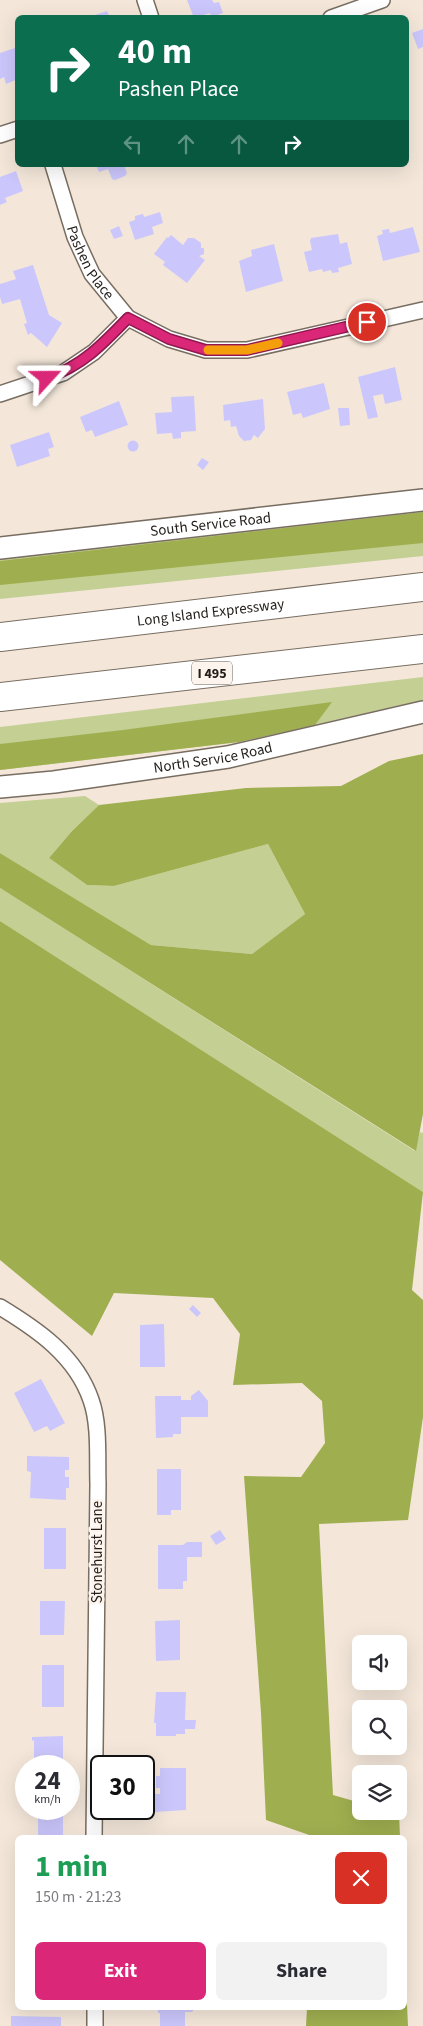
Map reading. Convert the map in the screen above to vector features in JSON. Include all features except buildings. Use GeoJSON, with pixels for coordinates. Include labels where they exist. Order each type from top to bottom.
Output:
{"type":"FeatureCollection","features":[{"type":"Feature","properties":{"kind":"highway","name":"Long Island Expressway"},"geometry":{"type":"LineString","coordinates":[[0,637],[423,587]]}},
{"type":"Feature","properties":{"kind":"highway"},"geometry":{"type":"LineString","coordinates":[[0,628],[55,631]]}},
{"type":"Feature","properties":{"kind":"highway","name":"I 495"},"geometry":{"type":"LineString","coordinates":[[0,698],[423,649]]}},
{"type":"Feature","properties":{"kind":"main road","name":"South Service Road"},"geometry":{"type":"LineString","coordinates":[[0,548],[423,500]]}},
{"type":"Feature","properties":{"kind":"main road","name":"North Service Road"},"geometry":{"type":"LineString","coordinates":[[0,787],[54,782],[228,757],[423,712]]}},
{"type":"Feature","properties":{"kind":"street"},"geometry":{"type":"LineString","coordinates":[[145,0],[150,15]]}},
{"type":"Feature","properties":{"kind":"street"},"geometry":{"type":"LineString","coordinates":[[340,15],[382,0]]}},
{"type":"Feature","properties":{"kind":"street"},"geometry":{"type":"LineString","coordinates":[[0,135],[15,130]]}},
{"type":"Feature","properties":{"kind":"street","name":"Pashen Place"},"geometry":{"type":"LineString","coordinates":[[53,167],[75,237],[92,274],[128,318],[169,339],[206,350],[247,350],[423,310]]}},
{"type":"Feature","properties":{"kind":"street"},"geometry":{"type":"LineString","coordinates":[[0,394],[63,372],[94,352],[128,318]]}},
{"type":"Feature","properties":{"kind":"street","name":"Stonehurst Lane"},"geometry":{"type":"LineString","coordinates":[[0,1307],[32,1327],[60,1350],[79,1374],[92,1401],[97,1437],[98,1484],[94,1835]]}},
{"type":"Feature","properties":{"kind":"street"},"geometry":{"type":"LineString","coordinates":[[95,2010],[95,2026]]}},
{"type":"Feature","properties":{"kind":"green space"},"geometry":{"type":"Polygon","coordinates":[[[423,512],[423,556],[0,599],[0,559],[423,512]]]}},
{"type":"Feature","properties":{"kind":"green space"},"geometry":{"type":"Polygon","coordinates":[[[423,512],[423,543],[0,585],[0,561],[423,512]]]}},
{"type":"Feature","properties":{"kind":"green space"},"geometry":{"type":"Polygon","coordinates":[[[423,677],[423,700],[239,742],[0,770],[0,727],[423,677]]]}},
{"type":"Feature","properties":{"kind":"green space"},"geometry":{"type":"Polygon","coordinates":[[[332,702],[315,725],[239,742],[0,770],[0,744],[123,730],[332,702]]]}},
{"type":"Feature","properties":{"kind":"green space"},"geometry":{"type":"Polygon","coordinates":[[[423,754],[423,1114],[416,1151],[0,888],[0,853],[151,945],[252,954],[305,914],[268,844],[114,886],[87,885],[49,858],[72,831],[99,805],[246,788],[341,786],[389,761],[423,754]]]}},
{"type":"Feature","properties":{"kind":"green space"},"geometry":{"type":"Polygon","coordinates":[[[85,796],[99,805],[72,831],[49,858],[87,885],[114,886],[268,844],[305,914],[252,954],[151,945],[0,853],[0,803],[85,796]]]}},
{"type":"Feature","properties":{"kind":"green space"},"geometry":{"type":"Polygon","coordinates":[[[0,888],[415,1151],[420,1132],[423,1133],[423,1192],[0,921],[0,888]]]}},
{"type":"Feature","properties":{"kind":"green space"},"geometry":{"type":"Polygon","coordinates":[[[0,921],[423,1192],[412,1290],[423,1300],[423,1417],[408,1520],[319,1524],[333,1795],[352,1800],[352,1820],[399,1820],[400,1835],[309,1835],[266,1820],[261,1713],[244,1476],[301,1477],[325,1443],[322,1401],[302,1383],[233,1385],[240,1334],[213,1298],[114,1293],[92,1336],[0,1260],[0,921]]]}},
{"type":"Feature","properties":{"kind":"green space"},"geometry":{"type":"Polygon","coordinates":[[[407,2004],[408,2026],[306,2026],[307,2010],[407,2010],[407,2004]]]}},
{"type":"Feature","properties":{"kind":"slow traffic"},"geometry":{"type":"LineString","coordinates":[[208,350],[247,350],[278,343]]}},
{"type":"Feature","properties":{"kind":"route"},"geometry":{"type":"LineString","coordinates":[[47,378],[63,372],[94,352],[128,318],[169,339],[206,350],[247,350],[367,322]]}}]}
